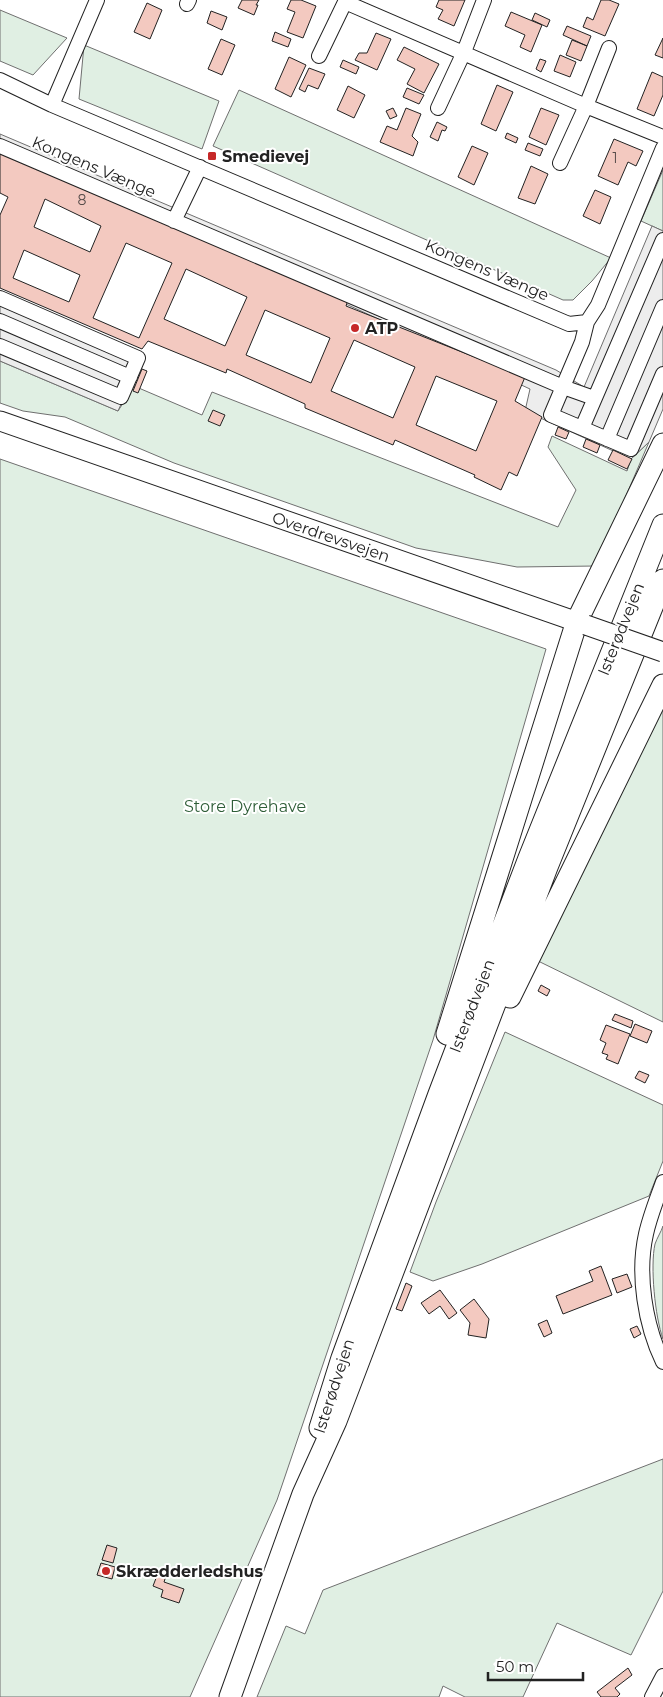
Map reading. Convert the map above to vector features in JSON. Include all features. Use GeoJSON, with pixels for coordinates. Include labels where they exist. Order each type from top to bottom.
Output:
{"type":"FeatureCollection","features":[{"type":"Feature","properties":{"kind":"highway"},"geometry":{"type":"LineString","coordinates":[[439,1094],[445,1042],[582,623],[663,444]]}},
{"type":"Feature","properties":{"kind":"highway","name":"Isterødvejen"},"geometry":{"type":"LineString","coordinates":[[303,1494],[323,1416],[342,1358],[439,1094],[529,858],[663,525]]}},
{"type":"Feature","properties":{"kind":"highway","name":"Isterødvejen"},"geometry":{"type":"LineString","coordinates":[[230,1697],[303,1494],[339,1412],[547,867],[663,580]]}},
{"type":"Feature","properties":{"kind":"highway"},"geometry":{"type":"LineString","coordinates":[[484,1030],[509,999],[663,685]]}},
{"type":"Feature","properties":{"kind":"main road","name":"Overdrevsvejen"},"geometry":{"type":"LineString","coordinates":[[0,421],[663,652]]}},
{"type":"Feature","properties":{"kind":"street"},"geometry":{"type":"LineString","coordinates":[[52,105],[97,0]]}},
{"type":"Feature","properties":{"kind":"street"},"geometry":{"type":"LineString","coordinates":[[438,108],[464,52],[484,0]]}},
{"type":"Feature","properties":{"kind":"street"},"geometry":{"type":"LineString","coordinates":[[318,56],[345,1],[586,106],[663,137]]}},
{"type":"Feature","properties":{"kind":"street"},"geometry":{"type":"LineString","coordinates":[[560,163],[586,106],[609,48]]}},
{"type":"Feature","properties":{"kind":"street","name":"Kongens Vænge"},"geometry":{"type":"LineString","coordinates":[[0,80],[52,105],[569,324],[587,322]]}},
{"type":"Feature","properties":{"kind":"street","name":"Kongens Vænge"},"geometry":{"type":"LineString","coordinates":[[0,86],[33,96]]}},
{"type":"Feature","properties":{"kind":"street","name":"Kongens Vænge"},"geometry":{"type":"LineString","coordinates":[[0,146],[594,398]]}},
{"type":"Feature","properties":{"kind":"street"},"geometry":{"type":"LineString","coordinates":[[663,148],[598,305],[587,322],[582,342],[551,414],[631,449],[663,374]]}},
{"type":"Feature","properties":{"kind":"street"},"geometry":{"type":"LineString","coordinates":[[174,221],[200,167]]}},
{"type":"Feature","properties":{"kind":"street"},"geometry":{"type":"LineString","coordinates":[[582,428],[663,240]]}},
{"type":"Feature","properties":{"kind":"street"},"geometry":{"type":"LineString","coordinates":[[0,298],[138,358],[121,397],[0,346]]}},
{"type":"Feature","properties":{"kind":"street"},"geometry":{"type":"LineString","coordinates":[[607,439],[663,307]]}},
{"type":"Feature","properties":{"kind":"street"},"geometry":{"type":"LineString","coordinates":[[0,321],[130,376]]}},
{"type":"Feature","properties":{"kind":"street"},"geometry":{"type":"LineString","coordinates":[[663,1184],[646,1234],[643,1261],[644,1293],[651,1329],[663,1362]]}},
{"type":"Feature","properties":{"kind":"street"},"geometry":{"type":"LineString","coordinates":[[652,1697],[663,1676]]}},
{"type":"Feature","properties":{"kind":"green space"},"geometry":{"type":"Polygon","coordinates":[[[0,10],[67,38],[33,75],[0,61],[0,10]]]}},
{"type":"Feature","properties":{"kind":"green space"},"geometry":{"type":"Polygon","coordinates":[[[84,45],[219,101],[202,149],[79,99],[84,45]]]}},
{"type":"Feature","properties":{"kind":"green space"},"geometry":{"type":"Polygon","coordinates":[[[239,90],[611,258],[573,300],[563,300],[213,146],[239,90]]]}},
{"type":"Feature","properties":{"kind":"green space"},"geometry":{"type":"Polygon","coordinates":[[[663,170],[663,231],[641,221],[663,170]]]}},
{"type":"Feature","properties":{"kind":"green space"},"geometry":{"type":"Polygon","coordinates":[[[0,361],[118,411],[134,386],[202,415],[212,392],[558,527],[576,490],[548,447],[552,436],[627,471],[631,459],[649,442],[596,566],[517,567],[416,548],[174,463],[65,417],[23,411],[0,403],[0,361]]]}},
{"type":"Feature","properties":{"kind":"green space","name":"Store Dyrehave"},"geometry":{"type":"Polygon","coordinates":[[[0,459],[546,649],[433,1040],[277,1500],[190,1697],[0,1697],[0,459]]]}},
{"type":"Feature","properties":{"kind":"green space"},"geometry":{"type":"Polygon","coordinates":[[[663,706],[663,1022],[536,960],[663,706]]]}},
{"type":"Feature","properties":{"kind":"green space"},"geometry":{"type":"Polygon","coordinates":[[[505,1032],[663,1105],[663,1161],[649,1196],[482,1264],[433,1281],[410,1272],[436,1202],[505,1032]]]}},
{"type":"Feature","properties":{"kind":"green space"},"geometry":{"type":"Polygon","coordinates":[[[663,1226],[663,1339],[656,1305],[653,1265],[655,1244],[663,1226]]]}},
{"type":"Feature","properties":{"kind":"green space"},"geometry":{"type":"Polygon","coordinates":[[[663,1459],[663,1591],[631,1655],[557,1623],[523,1697],[465,1697],[443,1686],[439,1697],[257,1697],[286,1626],[305,1634],[323,1590],[663,1459]]]}},
{"type":"Feature","properties":{"kind":"shaded area"},"geometry":{"type":"Polygon","coordinates":[[[0,134],[556,370],[584,387],[652,226],[663,231],[663,409],[649,442],[631,459],[525,411],[530,389],[270,269],[0,156],[0,134]]]}},
{"type":"Feature","properties":{"kind":"shaded area"},"geometry":{"type":"Polygon","coordinates":[[[0,295],[143,355],[118,411],[0,361],[0,295]]]}},
{"type":"Feature","properties":{"kind":"building"},"geometry":{"type":"Polygon","coordinates":[[[242,0],[259,0],[254,15],[238,8],[242,0]]]}},
{"type":"Feature","properties":{"kind":"building"},"geometry":{"type":"Polygon","coordinates":[[[291,0],[301,0],[316,6],[303,38],[287,32],[295,12],[287,9],[291,0]]]}},
{"type":"Feature","properties":{"kind":"building"},"geometry":{"type":"Polygon","coordinates":[[[439,0],[465,0],[454,26],[438,19],[443,10],[436,7],[439,0]]]}},
{"type":"Feature","properties":{"kind":"building"},"geometry":{"type":"Polygon","coordinates":[[[601,0],[609,0],[619,4],[605,36],[583,27],[587,17],[593,20],[601,0]]]}},
{"type":"Feature","properties":{"kind":"building"},"geometry":{"type":"Polygon","coordinates":[[[147,3],[162,10],[150,39],[134,32],[147,3]]]}},
{"type":"Feature","properties":{"kind":"building"},"geometry":{"type":"Polygon","coordinates":[[[211,11],[227,17],[222,30],[207,23],[211,11]]]}},
{"type":"Feature","properties":{"kind":"building"},"geometry":{"type":"Polygon","coordinates":[[[511,12],[542,25],[531,52],[520,47],[525,35],[505,26],[511,12]]]}},
{"type":"Feature","properties":{"kind":"building"},"geometry":{"type":"Polygon","coordinates":[[[535,13],[550,20],[547,27],[532,20],[535,13]]]}},
{"type":"Feature","properties":{"kind":"building"},"geometry":{"type":"Polygon","coordinates":[[[567,26],[591,36],[587,46],[563,35],[567,26]]]}},
{"type":"Feature","properties":{"kind":"building"},"geometry":{"type":"Polygon","coordinates":[[[275,32],[291,39],[288,47],[272,41],[275,32]]]}},
{"type":"Feature","properties":{"kind":"building"},"geometry":{"type":"Polygon","coordinates":[[[376,33],[391,39],[377,70],[355,60],[359,53],[367,53],[376,33]]]}},
{"type":"Feature","properties":{"kind":"building"},"geometry":{"type":"Polygon","coordinates":[[[663,38],[663,58],[655,55],[663,38]]]}},
{"type":"Feature","properties":{"kind":"building"},"geometry":{"type":"Polygon","coordinates":[[[221,39],[235,45],[222,75],[208,69],[221,39]]]}},
{"type":"Feature","properties":{"kind":"building"},"geometry":{"type":"Polygon","coordinates":[[[572,40],[587,46],[581,61],[566,55],[572,40]]]}},
{"type":"Feature","properties":{"kind":"building"},"geometry":{"type":"Polygon","coordinates":[[[404,47],[439,64],[424,93],[407,84],[415,69],[397,60],[404,47]]]}},
{"type":"Feature","properties":{"kind":"building"},"geometry":{"type":"Polygon","coordinates":[[[560,55],[576,62],[570,77],[554,71],[560,55]]]}},
{"type":"Feature","properties":{"kind":"building"},"geometry":{"type":"Polygon","coordinates":[[[289,57],[306,65],[291,97],[275,89],[289,57]]]}},
{"type":"Feature","properties":{"kind":"building"},"geometry":{"type":"Polygon","coordinates":[[[540,59],[546,61],[541,72],[536,69],[540,59]]]}},
{"type":"Feature","properties":{"kind":"building"},"geometry":{"type":"Polygon","coordinates":[[[343,60],[359,67],[356,74],[340,67],[343,60]]]}},
{"type":"Feature","properties":{"kind":"building"},"geometry":{"type":"Polygon","coordinates":[[[309,68],[325,74],[318,89],[308,85],[305,92],[299,89],[309,68]]]}},
{"type":"Feature","properties":{"kind":"building"},"geometry":{"type":"Polygon","coordinates":[[[652,72],[663,77],[663,95],[654,116],[637,109],[652,72]]]}},
{"type":"Feature","properties":{"kind":"building"},"geometry":{"type":"Polygon","coordinates":[[[497,85],[513,92],[496,131],[481,124],[497,85]]]}},
{"type":"Feature","properties":{"kind":"building"},"geometry":{"type":"Polygon","coordinates":[[[348,86],[365,95],[354,118],[337,110],[348,86]]]}},
{"type":"Feature","properties":{"kind":"building"},"geometry":{"type":"Polygon","coordinates":[[[407,88],[424,95],[419,104],[403,97],[407,88]]]}},
{"type":"Feature","properties":{"kind":"building"},"geometry":{"type":"Polygon","coordinates":[[[393,108],[397,116],[390,119],[386,111],[393,108]]]}},
{"type":"Feature","properties":{"kind":"building"},"geometry":{"type":"Polygon","coordinates":[[[406,108],[421,114],[412,136],[418,142],[413,156],[380,142],[387,126],[397,130],[406,108]]]}},
{"type":"Feature","properties":{"kind":"building"},"geometry":{"type":"Polygon","coordinates":[[[541,108],[559,115],[546,145],[529,137],[541,108]]]}},
{"type":"Feature","properties":{"kind":"building"},"geometry":{"type":"Polygon","coordinates":[[[437,122],[447,127],[445,131],[442,130],[438,141],[430,137],[437,122]]]}},
{"type":"Feature","properties":{"kind":"building"},"geometry":{"type":"Polygon","coordinates":[[[507,133],[518,138],[516,143],[505,138],[507,133]]]}},
{"type":"Feature","properties":{"kind":"building"},"geometry":{"type":"Polygon","coordinates":[[[614,139],[643,151],[636,166],[628,162],[618,185],[598,176],[614,139]]]}},
{"type":"Feature","properties":{"kind":"building"},"geometry":{"type":"Polygon","coordinates":[[[528,143],[543,149],[540,156],[525,150],[528,143]]]}},
{"type":"Feature","properties":{"kind":"building"},"geometry":{"type":"Polygon","coordinates":[[[472,146],[488,153],[474,185],[458,177],[472,146]]]}},
{"type":"Feature","properties":{"kind":"building","name":"ATP"},"geometry":{"type":"Polygon","coordinates":[[[0,153],[349,297],[346,306],[525,377],[515,401],[542,417],[517,476],[509,472],[501,490],[474,477],[475,475],[395,440],[393,445],[305,408],[305,404],[227,369],[226,373],[148,341],[142,349],[0,288],[0,215],[8,197],[0,193],[0,153]],[[45,199],[34,227],[90,252],[101,226],[45,199]],[[126,243],[93,318],[139,338],[172,263],[126,243]],[[24,250],[13,278],[69,302],[80,275],[24,250]],[[186,269],[164,319],[225,346],[247,297],[186,269]],[[265,310],[246,355],[311,383],[330,338],[265,310]],[[354,340],[331,391],[393,418],[415,367],[354,340]],[[436,376],[416,425],[476,451],[497,401],[436,376]]]}},
{"type":"Feature","properties":{"kind":"building"},"geometry":{"type":"Polygon","coordinates":[[[531,166],[548,174],[535,204],[518,198],[531,166]]]}},
{"type":"Feature","properties":{"kind":"building"},"geometry":{"type":"Polygon","coordinates":[[[595,190],[611,197],[600,224],[583,216],[595,190]]]}},
{"type":"Feature","properties":{"kind":"building"},"geometry":{"type":"Polygon","coordinates":[[[142,369],[147,371],[138,393],[133,391],[142,369]]]}},
{"type":"Feature","properties":{"kind":"building"},"geometry":{"type":"Polygon","coordinates":[[[213,410],[225,415],[220,426],[208,421],[213,410]]]}},
{"type":"Feature","properties":{"kind":"building"},"geometry":{"type":"Polygon","coordinates":[[[558,427],[569,432],[566,439],[555,435],[558,427]]]}},
{"type":"Feature","properties":{"kind":"building"},"geometry":{"type":"Polygon","coordinates":[[[586,439],[600,445],[597,453],[583,447],[586,439]]]}},
{"type":"Feature","properties":{"kind":"building"},"geometry":{"type":"Polygon","coordinates":[[[613,450],[632,459],[627,469],[608,460],[613,450]]]}},
{"type":"Feature","properties":{"kind":"building"},"geometry":{"type":"Polygon","coordinates":[[[541,985],[550,990],[547,996],[538,991],[541,985]]]}},
{"type":"Feature","properties":{"kind":"building"},"geometry":{"type":"Polygon","coordinates":[[[615,1014],[633,1021],[631,1028],[612,1020],[615,1014]]]}},
{"type":"Feature","properties":{"kind":"building"},"geometry":{"type":"Polygon","coordinates":[[[635,1024],[652,1031],[647,1043],[630,1036],[635,1024]]]}},
{"type":"Feature","properties":{"kind":"building"},"geometry":{"type":"Polygon","coordinates":[[[606,1025],[630,1034],[618,1064],[606,1059],[608,1055],[602,1053],[606,1043],[600,1040],[606,1025]]]}},
{"type":"Feature","properties":{"kind":"building"},"geometry":{"type":"Polygon","coordinates":[[[639,1071],[649,1075],[645,1083],[635,1078],[639,1071]]]}},
{"type":"Feature","properties":{"kind":"building"},"geometry":{"type":"Polygon","coordinates":[[[601,1266],[612,1295],[563,1314],[556,1296],[593,1281],[589,1271],[601,1266]]]}},
{"type":"Feature","properties":{"kind":"building"},"geometry":{"type":"Polygon","coordinates":[[[627,1274],[632,1287],[617,1293],[612,1279],[627,1274]]]}},
{"type":"Feature","properties":{"kind":"building"},"geometry":{"type":"Polygon","coordinates":[[[406,1283],[412,1286],[402,1311],[396,1309],[406,1283]]]}},
{"type":"Feature","properties":{"kind":"building"},"geometry":{"type":"Polygon","coordinates":[[[440,1290],[457,1313],[449,1319],[440,1306],[429,1314],[421,1303],[440,1290]]]}},
{"type":"Feature","properties":{"kind":"building"},"geometry":{"type":"Polygon","coordinates":[[[474,1299],[489,1319],[486,1338],[468,1335],[470,1323],[460,1310],[474,1299]]]}},
{"type":"Feature","properties":{"kind":"building"},"geometry":{"type":"Polygon","coordinates":[[[547,1320],[552,1333],[544,1337],[538,1324],[547,1320]]]}},
{"type":"Feature","properties":{"kind":"building"},"geometry":{"type":"Polygon","coordinates":[[[637,1326],[641,1334],[634,1338],[630,1329],[637,1326]]]}},
{"type":"Feature","properties":{"kind":"building"},"geometry":{"type":"Polygon","coordinates":[[[107,1545],[117,1548],[113,1563],[102,1560],[107,1545]]]}},
{"type":"Feature","properties":{"kind":"building","name":"Skrædderledshus"},"geometry":{"type":"Polygon","coordinates":[[[101,1563],[115,1567],[112,1579],[97,1575],[101,1563]]]}},
{"type":"Feature","properties":{"kind":"building"},"geometry":{"type":"Polygon","coordinates":[[[158,1573],[166,1576],[164,1582],[184,1589],[179,1603],[161,1597],[163,1590],[153,1586],[158,1573]]]}},
{"type":"Feature","properties":{"kind":"building"},"geometry":{"type":"Polygon","coordinates":[[[628,1668],[632,1675],[615,1688],[620,1694],[617,1697],[601,1697],[597,1692],[628,1668]]]}},
{"type":"Feature","properties":{"kind":"place","name":"Smedievej"},"geometry":{"type":"Point","coordinates":[212,156]}},
{"type":"Feature","properties":{"kind":"place","name":"ATP"},"geometry":{"type":"Point","coordinates":[355,328]}},
{"type":"Feature","properties":{"kind":"place","name":"Skrædderledshus"},"geometry":{"type":"Point","coordinates":[106,1571]}}]}
